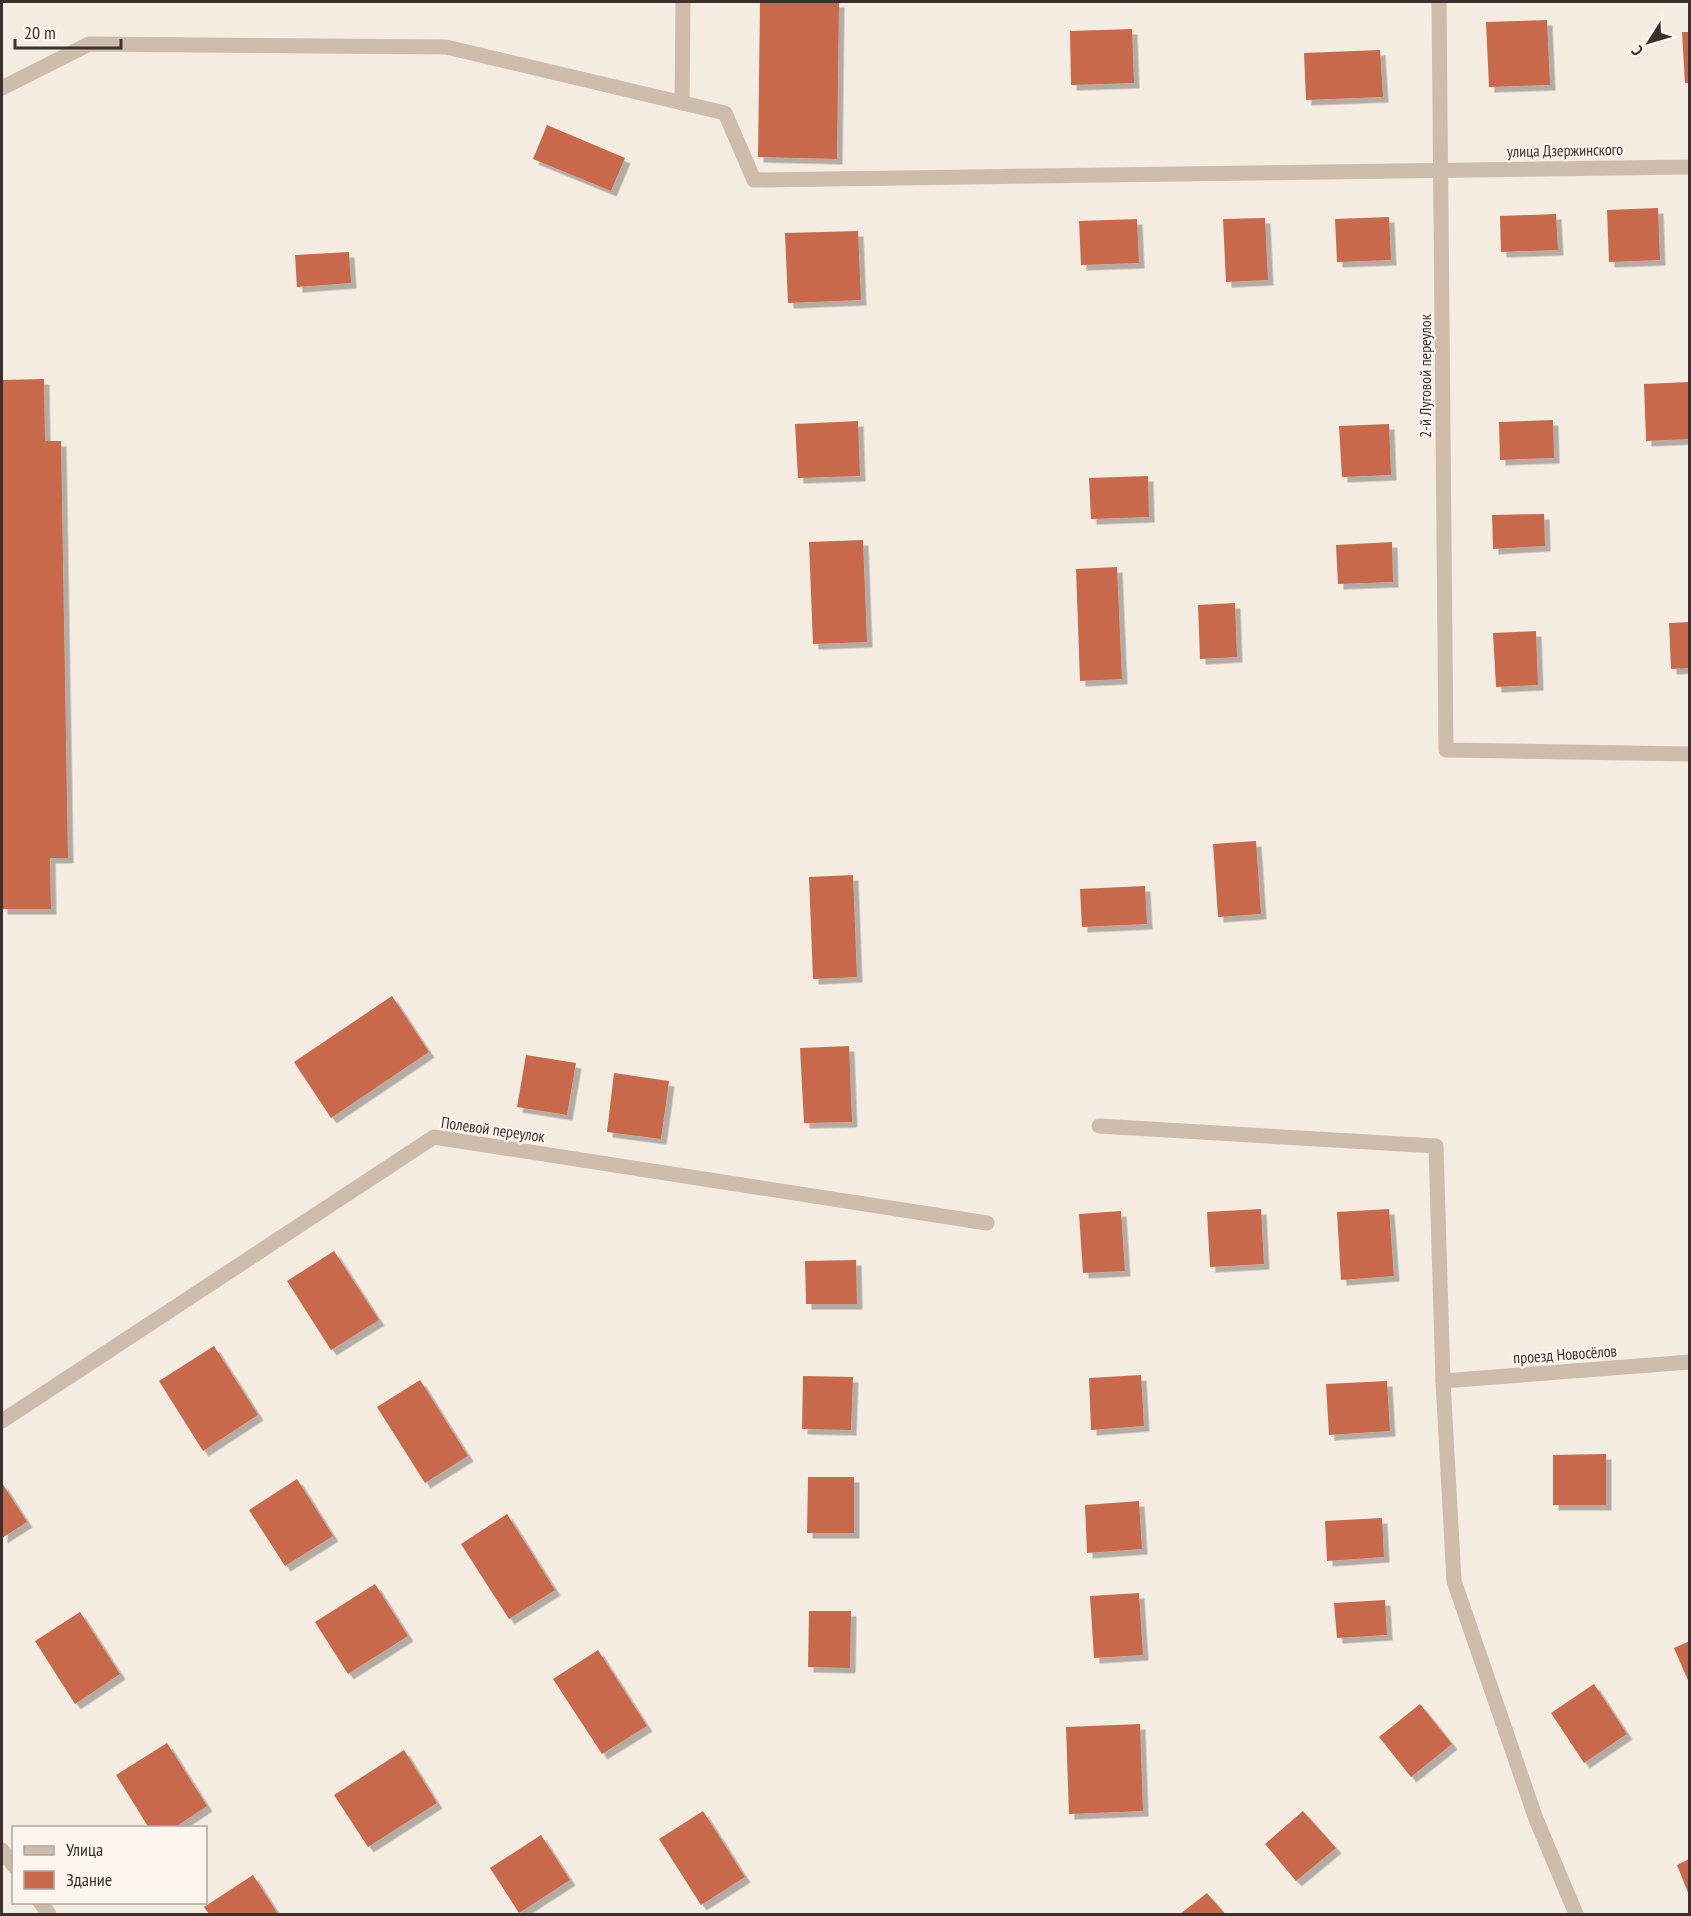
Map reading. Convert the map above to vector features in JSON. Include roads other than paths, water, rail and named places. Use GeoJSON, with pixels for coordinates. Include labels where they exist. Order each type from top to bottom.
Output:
{"type":"FeatureCollection","features":[{"type":"Feature","properties":{"kind":"street"},"geometry":{"type":"LineString","coordinates":[[2,88],[89,44],[446,47],[682,103],[683,2]]}},
{"type":"Feature","properties":{"kind":"street","name":"2-й Луговой переулок"},"geometry":{"type":"LineString","coordinates":[[1439,2],[1446,750],[1689,754]]}},
{"type":"Feature","properties":{"kind":"street","name":"улица Дзержинского"},"geometry":{"type":"LineString","coordinates":[[682,103],[724,113],[754,180],[1689,167]]}},
{"type":"Feature","properties":{"kind":"street"},"geometry":{"type":"LineString","coordinates":[[1098,1126],[1436,1146],[1443,1381],[1454,1581],[1536,1819],[1576,1914]]}},
{"type":"Feature","properties":{"kind":"street","name":"Полевой переулок"},"geometry":{"type":"LineString","coordinates":[[2,1421],[434,1137],[987,1223]]}},
{"type":"Feature","properties":{"kind":"street","name":"проезд Новосёлов"},"geometry":{"type":"LineString","coordinates":[[1443,1381],[1689,1362]]}},
{"type":"Feature","properties":{"kind":"street"},"geometry":{"type":"LineString","coordinates":[[2,1850],[12,1863]]}}]}
